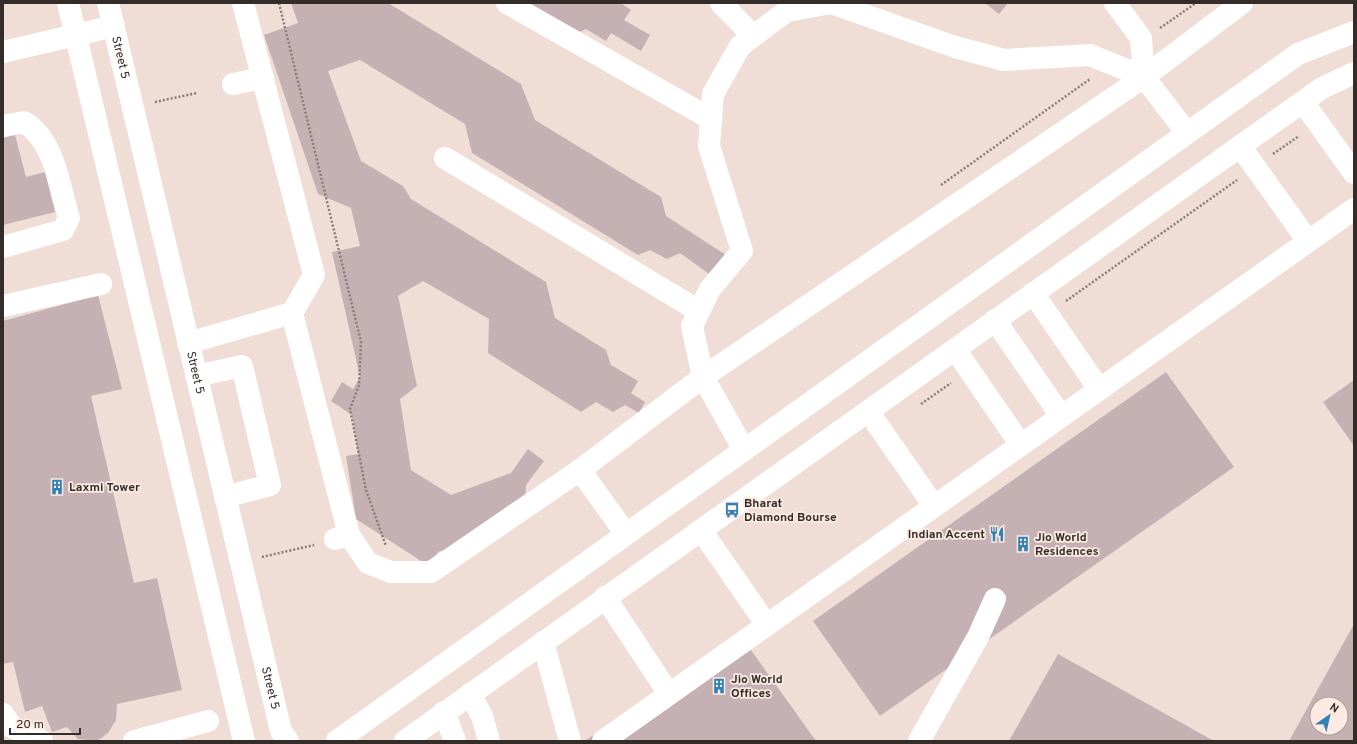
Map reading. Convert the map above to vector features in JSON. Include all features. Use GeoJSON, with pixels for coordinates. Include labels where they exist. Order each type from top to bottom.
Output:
{"type":"FeatureCollection","features":[{"type":"Feature","properties":{"kind":"main road"},"geometry":{"type":"LineString","coordinates":[[68,3],[244,741]]}},
{"type":"Feature","properties":{"kind":"main road","name":"Street 5"},"geometry":{"type":"LineString","coordinates":[[108,3],[281,731],[288,741]]}},
{"type":"Feature","properties":{"kind":"main road"},"geometry":{"type":"LineString","coordinates":[[243,3],[314,275],[292,313],[342,537],[368,563],[391,572],[431,572],[580,470],[703,377],[1144,77],[1242,3]]}},
{"type":"Feature","properties":{"kind":"main road"},"geometry":{"type":"LineString","coordinates":[[506,3],[711,119]]}},
{"type":"Feature","properties":{"kind":"main road"},"geometry":{"type":"LineString","coordinates":[[721,3],[753,36]]}},
{"type":"Feature","properties":{"kind":"main road"},"geometry":{"type":"LineString","coordinates":[[744,450],[703,377],[692,326],[710,289],[742,251],[709,146],[713,94],[740,46],[753,36],[787,12],[831,3],[955,47],[1004,60],[1090,55],[1144,77],[1187,133]]}},
{"type":"Feature","properties":{"kind":"main road"},"geometry":{"type":"LineString","coordinates":[[1115,3],[1141,38],[1144,77]]}},
{"type":"Feature","properties":{"kind":"main road"},"geometry":{"type":"LineString","coordinates":[[3,52],[114,26]]}},
{"type":"Feature","properties":{"kind":"main road"},"geometry":{"type":"LineString","coordinates":[[337,741],[1298,54],[1354,32]]}},
{"type":"Feature","properties":{"kind":"main road"},"geometry":{"type":"LineString","coordinates":[[405,741],[605,597],[1322,88],[1354,73]]}},
{"type":"Feature","properties":{"kind":"main road"},"geometry":{"type":"LineString","coordinates":[[233,84],[263,78]]}},
{"type":"Feature","properties":{"kind":"main road"},"geometry":{"type":"LineString","coordinates":[[1303,102],[1354,173]]}},
{"type":"Feature","properties":{"kind":"main road"},"geometry":{"type":"LineString","coordinates":[[3,126],[24,122],[34,128],[49,150],[69,218],[63,230],[3,246]]}},
{"type":"Feature","properties":{"kind":"main road"},"geometry":{"type":"LineString","coordinates":[[1240,146],[1308,241]]}},
{"type":"Feature","properties":{"kind":"main road"},"geometry":{"type":"LineString","coordinates":[[445,158],[700,311]]}},
{"type":"Feature","properties":{"kind":"main road"},"geometry":{"type":"LineString","coordinates":[[603,741],[1308,241],[1354,203]]}},
{"type":"Feature","properties":{"kind":"main road"},"geometry":{"type":"LineString","coordinates":[[3,306],[101,284]]}},
{"type":"Feature","properties":{"kind":"main road"},"geometry":{"type":"LineString","coordinates":[[1033,293],[1099,389]]}},
{"type":"Feature","properties":{"kind":"main road"},"geometry":{"type":"LineString","coordinates":[[188,343],[292,313]]}},
{"type":"Feature","properties":{"kind":"main road"},"geometry":{"type":"LineString","coordinates":[[995,320],[1061,416]]}},
{"type":"Feature","properties":{"kind":"main road"},"geometry":{"type":"LineString","coordinates":[[955,349],[1021,445]]}},
{"type":"Feature","properties":{"kind":"main road"},"geometry":{"type":"LineString","coordinates":[[196,376],[242,366],[270,485],[225,497]]}},
{"type":"Feature","properties":{"kind":"main road"},"geometry":{"type":"LineString","coordinates":[[868,411],[934,506]]}},
{"type":"Feature","properties":{"kind":"main road"},"geometry":{"type":"LineString","coordinates":[[580,470],[626,534]]}},
{"type":"Feature","properties":{"kind":"main road"},"geometry":{"type":"LineString","coordinates":[[701,530],[767,625]]}},
{"type":"Feature","properties":{"kind":"main road"},"geometry":{"type":"LineString","coordinates":[[605,597],[669,694]]}},
{"type":"Feature","properties":{"kind":"main road"},"geometry":{"type":"LineString","coordinates":[[919,741],[978,636],[995,599]]}},
{"type":"Feature","properties":{"kind":"main road"},"geometry":{"type":"LineString","coordinates":[[543,642],[570,741]]}},
{"type":"Feature","properties":{"kind":"main road"},"geometry":{"type":"LineString","coordinates":[[470,694],[482,716],[489,741]]}},
{"type":"Feature","properties":{"kind":"main road"},"geometry":{"type":"LineString","coordinates":[[444,712],[455,741]]}},
{"type":"Feature","properties":{"kind":"main road"},"geometry":{"type":"LineString","coordinates":[[3,714],[12,727],[42,741]]}},
{"type":"Feature","properties":{"kind":"main road"},"geometry":{"type":"LineString","coordinates":[[134,741],[208,721]]}},
{"type":"Feature","properties":{"kind":"path"},"geometry":{"type":"LineString","coordinates":[[132,108],[197,92]]}},
{"type":"Feature","properties":{"kind":"path"},"geometry":{"type":"LineString","coordinates":[[240,562],[342,537]]}},
{"type":"Feature","properties":{"kind":"building"},"geometry":{"type":"Polygon","coordinates":[[[291,3],[388,3],[521,84],[535,120],[661,197],[666,216],[726,255],[712,276],[680,253],[667,259],[650,250],[638,255],[472,153],[465,124],[360,60],[328,71],[361,161],[403,186],[411,199],[546,282],[555,318],[606,350],[611,365],[638,381],[631,393],[645,402],[639,413],[625,405],[613,412],[596,402],[581,412],[488,353],[489,319],[423,281],[398,296],[417,386],[400,399],[411,470],[451,495],[511,473],[528,449],[544,461],[526,485],[525,500],[470,541],[438,552],[429,566],[356,519],[346,456],[358,454],[352,415],[331,401],[342,382],[353,389],[360,377],[332,252],[360,246],[351,208],[318,194],[264,35],[298,23],[291,3]]]}},
{"type":"Feature","properties":{"kind":"building"},"geometry":{"type":"Polygon","coordinates":[[[518,3],[621,3],[631,10],[624,20],[650,35],[641,51],[611,33],[606,41],[586,29],[573,35],[518,3]]]}},
{"type":"Feature","properties":{"kind":"building"},"geometry":{"type":"Polygon","coordinates":[[[985,3],[1008,3],[999,14],[985,3]]]}},
{"type":"Feature","properties":{"kind":"building"},"geometry":{"type":"Polygon","coordinates":[[[15,135],[26,177],[45,172],[55,212],[3,225],[3,138],[15,135]]]}},
{"type":"Feature","properties":{"kind":"building","name":"Laxmi Tower"},"geometry":{"type":"Polygon","coordinates":[[[98,295],[122,389],[91,396],[134,583],[157,578],[182,690],[117,704],[116,720],[108,733],[97,741],[78,739],[67,727],[52,732],[42,706],[25,712],[13,662],[3,664],[3,321],[98,295]]]}},
{"type":"Feature","properties":{"kind":"building","name":"Jio World Residences"},"geometry":{"type":"Polygon","coordinates":[[[1166,372],[1234,467],[880,716],[813,621],[1166,372]]]}},
{"type":"Feature","properties":{"kind":"building"},"geometry":{"type":"Polygon","coordinates":[[[1354,380],[1354,446],[1323,402],[1354,380]]]}},
{"type":"Feature","properties":{"kind":"building"},"geometry":{"type":"Polygon","coordinates":[[[1354,624],[1354,741],[1289,741],[1309,705],[1309,736],[1349,736],[1349,696],[1314,696],[1354,624]]]}},
{"type":"Feature","properties":{"kind":"building","name":"Jio World Offices"},"geometry":{"type":"Polygon","coordinates":[[[738,632],[816,741],[585,741],[738,632]]]}},
{"type":"Feature","properties":{"kind":"building"},"geometry":{"type":"Polygon","coordinates":[[[1058,654],[1214,741],[1009,741],[1058,654]]]}},
{"type":"Feature","properties":{"kind":"place","name":"Laxmi Tower"},"geometry":{"type":"Point","coordinates":[57,487]}},
{"type":"Feature","properties":{"kind":"place","name":"Bharat Diamond Bourse"},"geometry":{"type":"Point","coordinates":[732,510]}},
{"type":"Feature","properties":{"kind":"place","name":"Indian Accent"},"geometry":{"type":"Point","coordinates":[997,534]}},
{"type":"Feature","properties":{"kind":"place","name":"Jio World Residences"},"geometry":{"type":"Point","coordinates":[1023,544]}},
{"type":"Feature","properties":{"kind":"place","name":"Jio World Offices"},"geometry":{"type":"Point","coordinates":[719,686]}}]}
